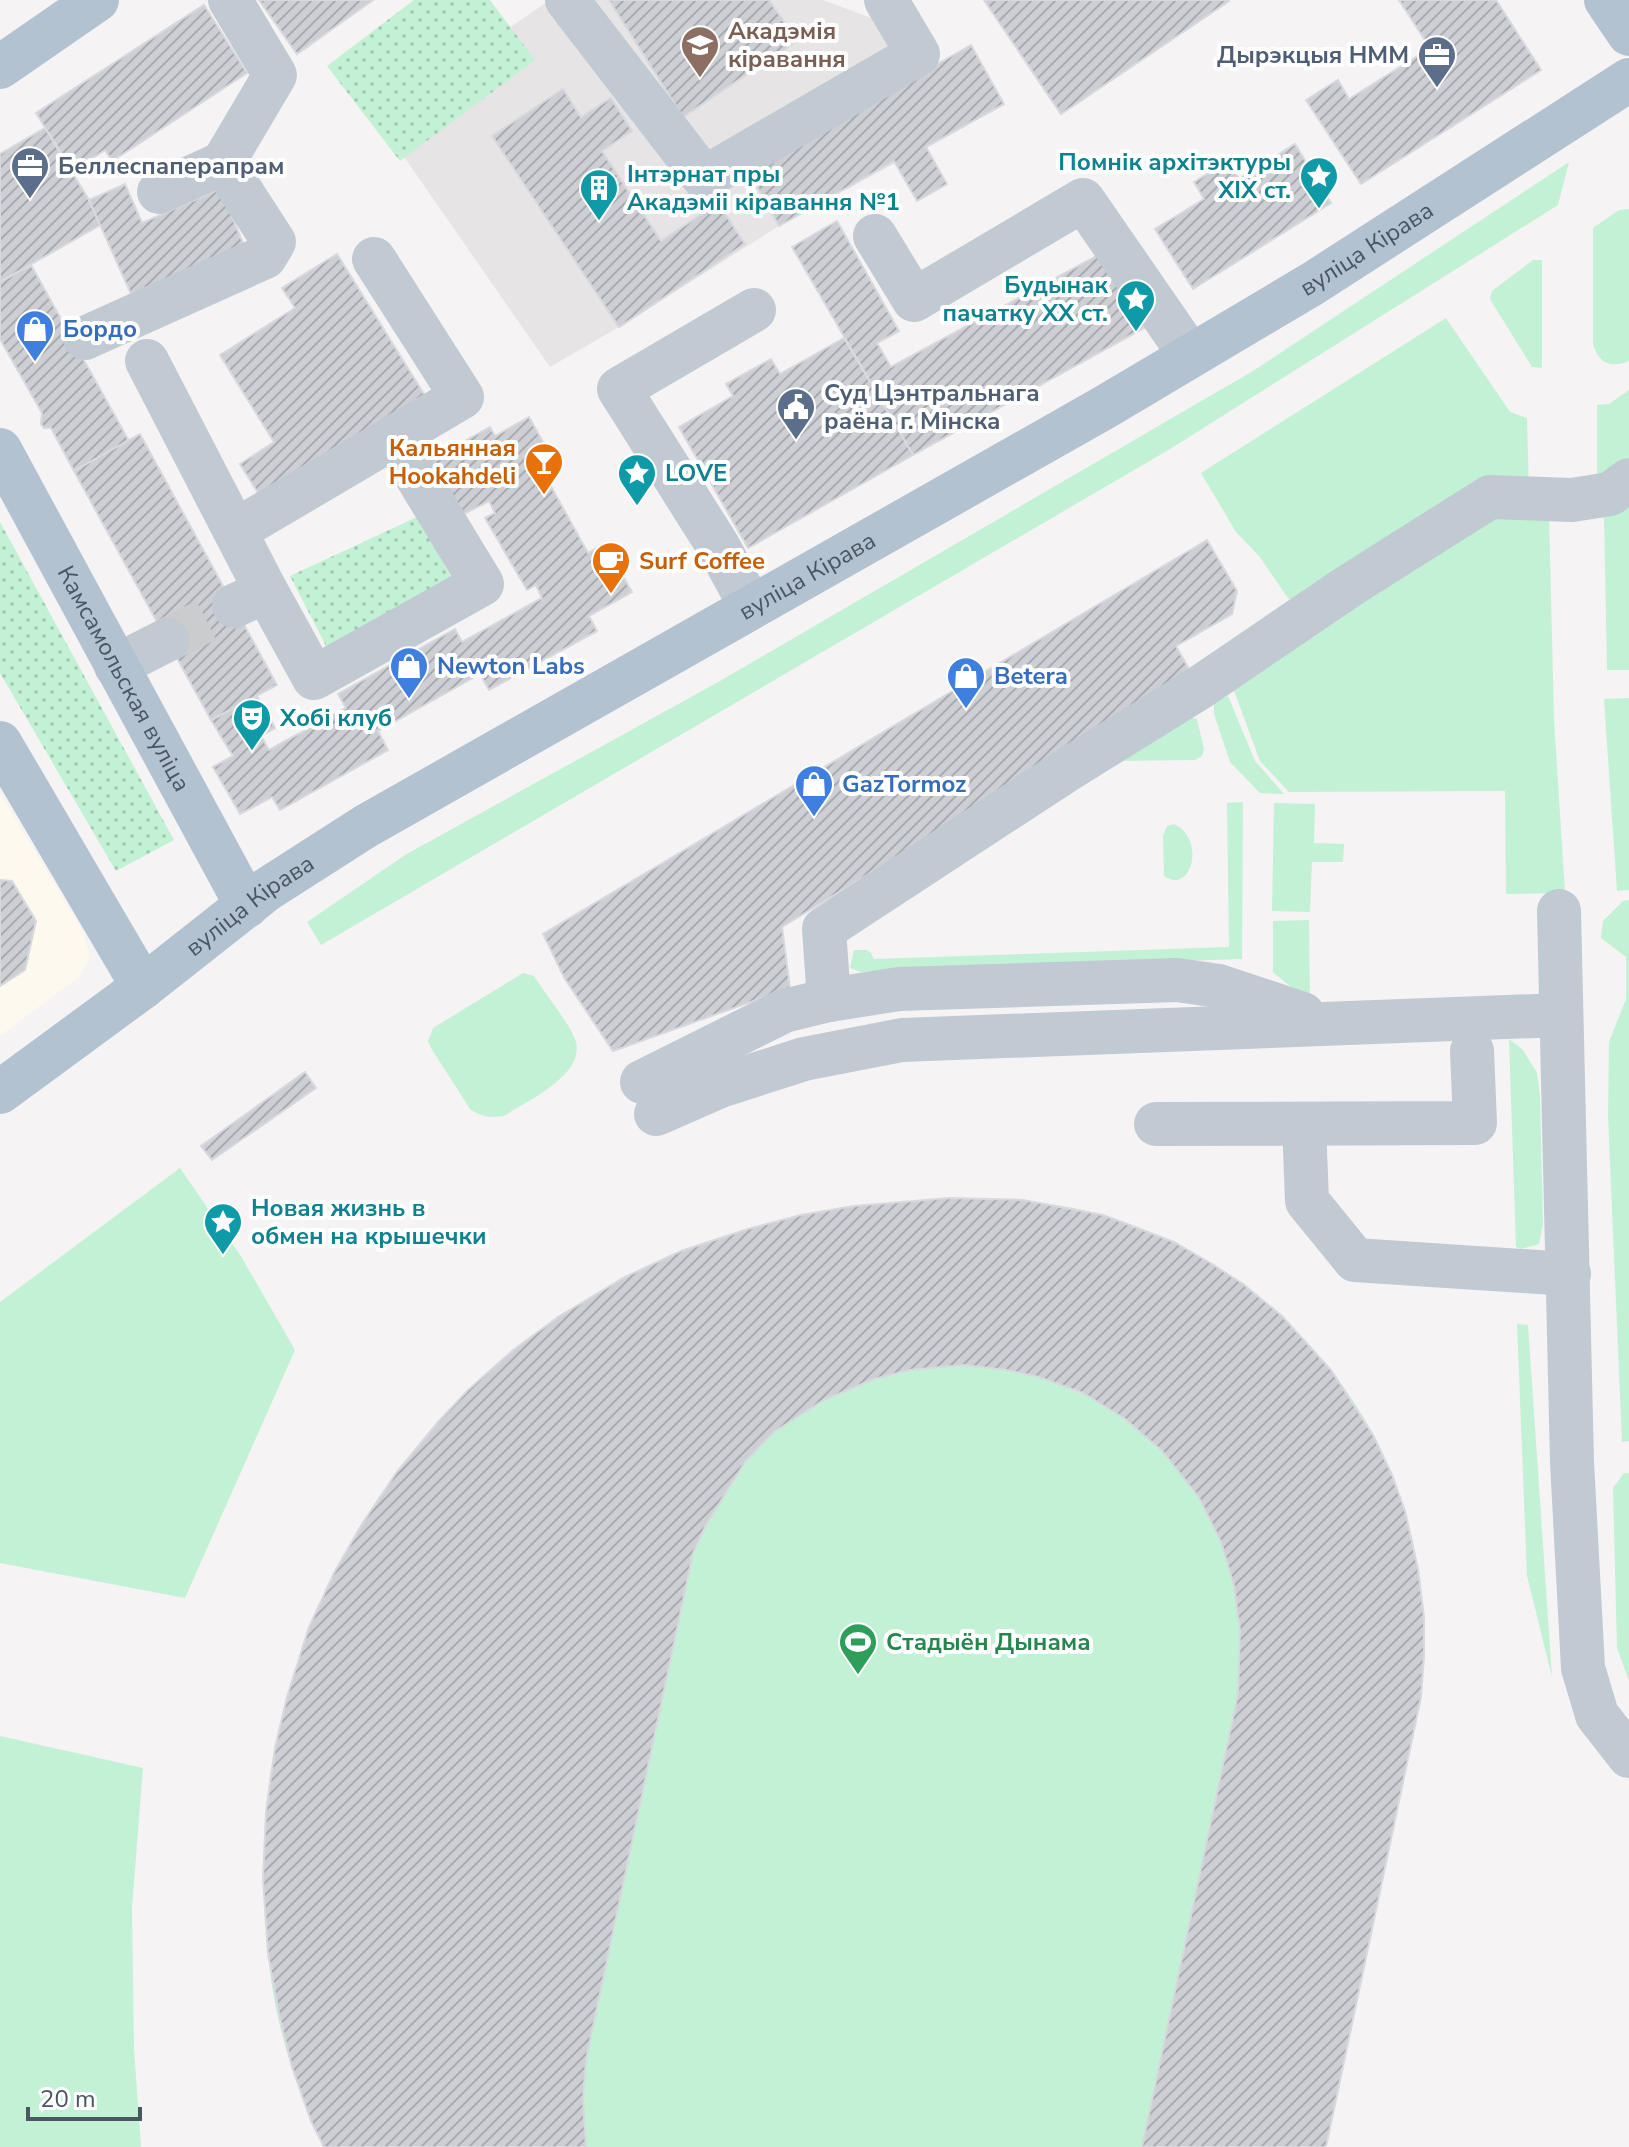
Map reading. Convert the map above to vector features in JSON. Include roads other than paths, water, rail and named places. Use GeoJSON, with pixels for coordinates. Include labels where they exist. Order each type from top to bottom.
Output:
{"type":"FeatureCollection","features":[{"type":"Feature","properties":{"kind":"main road"},"geometry":{"type":"LineString","coordinates":[[0,67],[97,0]]}},
{"type":"Feature","properties":{"kind":"main road"},"geometry":{"type":"LineString","coordinates":[[1606,0],[1629,34]]}},
{"type":"Feature","properties":{"kind":"main road","name":"вуліца Кірава"},"geometry":{"type":"LineString","coordinates":[[0,1092],[143,987],[266,890],[366,826],[1105,407],[1312,284],[1629,80]]}},
{"type":"Feature","properties":{"kind":"main road","name":"Камсамольская вуліца"},"geometry":{"type":"LineString","coordinates":[[0,450],[247,906]]}},
{"type":"Feature","properties":{"kind":"main road"},"geometry":{"type":"LineString","coordinates":[[0,743],[143,987]]}},
{"type":"Feature","properties":{"kind":"lane"},"geometry":{"type":"LineString","coordinates":[[159,192],[223,163],[275,75],[230,0]]}},
{"type":"Feature","properties":{"kind":"lane"},"geometry":{"type":"LineString","coordinates":[[567,0],[704,178],[918,54],[886,0]]}},
{"type":"Feature","properties":{"kind":"lane"},"geometry":{"type":"LineString","coordinates":[[85,338],[265,257],[274,242],[223,163]]}},
{"type":"Feature","properties":{"kind":"lane"},"geometry":{"type":"LineString","coordinates":[[875,236],[914,300],[1083,200],[1190,355]]}},
{"type":"Feature","properties":{"kind":"lane"},"geometry":{"type":"LineString","coordinates":[[235,531],[462,397],[374,259]]}},
{"type":"Feature","properties":{"kind":"lane"},"geometry":{"type":"LineString","coordinates":[[751,607],[718,546],[619,389],[754,310]]}},
{"type":"Feature","properties":{"kind":"lane"},"geometry":{"type":"LineString","coordinates":[[147,361],[235,531],[250,599],[314,678],[482,584],[394,439]]}},
{"type":"Feature","properties":{"kind":"lane"},"geometry":{"type":"LineString","coordinates":[[829,1000],[824,929],[1199,688],[1349,586],[1490,497],[1572,500],[1610,494],[1629,480]]}},
{"type":"Feature","properties":{"kind":"lane"},"geometry":{"type":"LineString","coordinates":[[116,666],[167,640]]}},
{"type":"Feature","properties":{"kind":"lane"},"geometry":{"type":"LineString","coordinates":[[1559,911],[1572,1462],[1583,1668],[1597,1715],[1629,1756]]}},
{"type":"Feature","properties":{"kind":"lane"},"geometry":{"type":"LineString","coordinates":[[1328,1023],[1219,986],[1177,980],[899,989],[784,1011],[649,1098],[720,1086],[804,1059],[902,1040],[1561,1015]]}},
{"type":"Feature","properties":{"kind":"lane"},"geometry":{"type":"LineString","coordinates":[[1156,1124],[1475,1123],[1472,1051]]}},
{"type":"Feature","properties":{"kind":"lane"},"geometry":{"type":"LineString","coordinates":[[1304,1124],[1307,1201],[1355,1260],[1569,1274]]}},
{"type":"Feature","properties":{"kind":"tunnel"},"geometry":{"type":"LineString","coordinates":[[167,640],[234,606]]}},
{"type":"Feature","properties":{"kind":"place","name":"Акадэмія кіравання"},"geometry":{"type":"Point","coordinates":[700,79]}},
{"type":"Feature","properties":{"kind":"place","name":"Дырэкцыя НММ"},"geometry":{"type":"Point","coordinates":[1437,89]}},
{"type":"Feature","properties":{"kind":"place","name":"Беллеспаперапрам"},"geometry":{"type":"Point","coordinates":[30,200]}},
{"type":"Feature","properties":{"kind":"place","name":"Помнік архітэктуры ХІХ ст."},"geometry":{"type":"Point","coordinates":[1319,210]}},
{"type":"Feature","properties":{"kind":"place","name":"Інтэрнат пры Акадэміі кіравання №1"},"geometry":{"type":"Point","coordinates":[599,222]}},
{"type":"Feature","properties":{"kind":"place","name":"Будынак пачатку XX ст."},"geometry":{"type":"Point","coordinates":[1136,333]}},
{"type":"Feature","properties":{"kind":"place","name":"Бордо"},"geometry":{"type":"Point","coordinates":[35,363]}},
{"type":"Feature","properties":{"kind":"place","name":"Суд Цэнтральнага раёна г. Мінска"},"geometry":{"type":"Point","coordinates":[796,441]}},
{"type":"Feature","properties":{"kind":"place","name":"Кальянная Hookahdeli"},"geometry":{"type":"Point","coordinates":[544,496]}},
{"type":"Feature","properties":{"kind":"place","name":"LOVE"},"geometry":{"type":"Point","coordinates":[637,507]}},
{"type":"Feature","properties":{"kind":"place","name":"Surf Coffee"},"geometry":{"type":"Point","coordinates":[611,595]}},
{"type":"Feature","properties":{"kind":"place","name":"Newton Labs"},"geometry":{"type":"Point","coordinates":[409,700]}},
{"type":"Feature","properties":{"kind":"place","name":"Betera"},"geometry":{"type":"Point","coordinates":[966,710]}},
{"type":"Feature","properties":{"kind":"place","name":"Хобі клуб"},"geometry":{"type":"Point","coordinates":[252,752]}},
{"type":"Feature","properties":{"kind":"place","name":"GazTormoz"},"geometry":{"type":"Point","coordinates":[814,818]}},
{"type":"Feature","properties":{"kind":"place","name":"Новая жизнь в обмен на крышечки"},"geometry":{"type":"Point","coordinates":[223,1256]}},
{"type":"Feature","properties":{"kind":"place","name":"Стадыён Дынама"},"geometry":{"type":"Point","coordinates":[858,1676]}}]}
